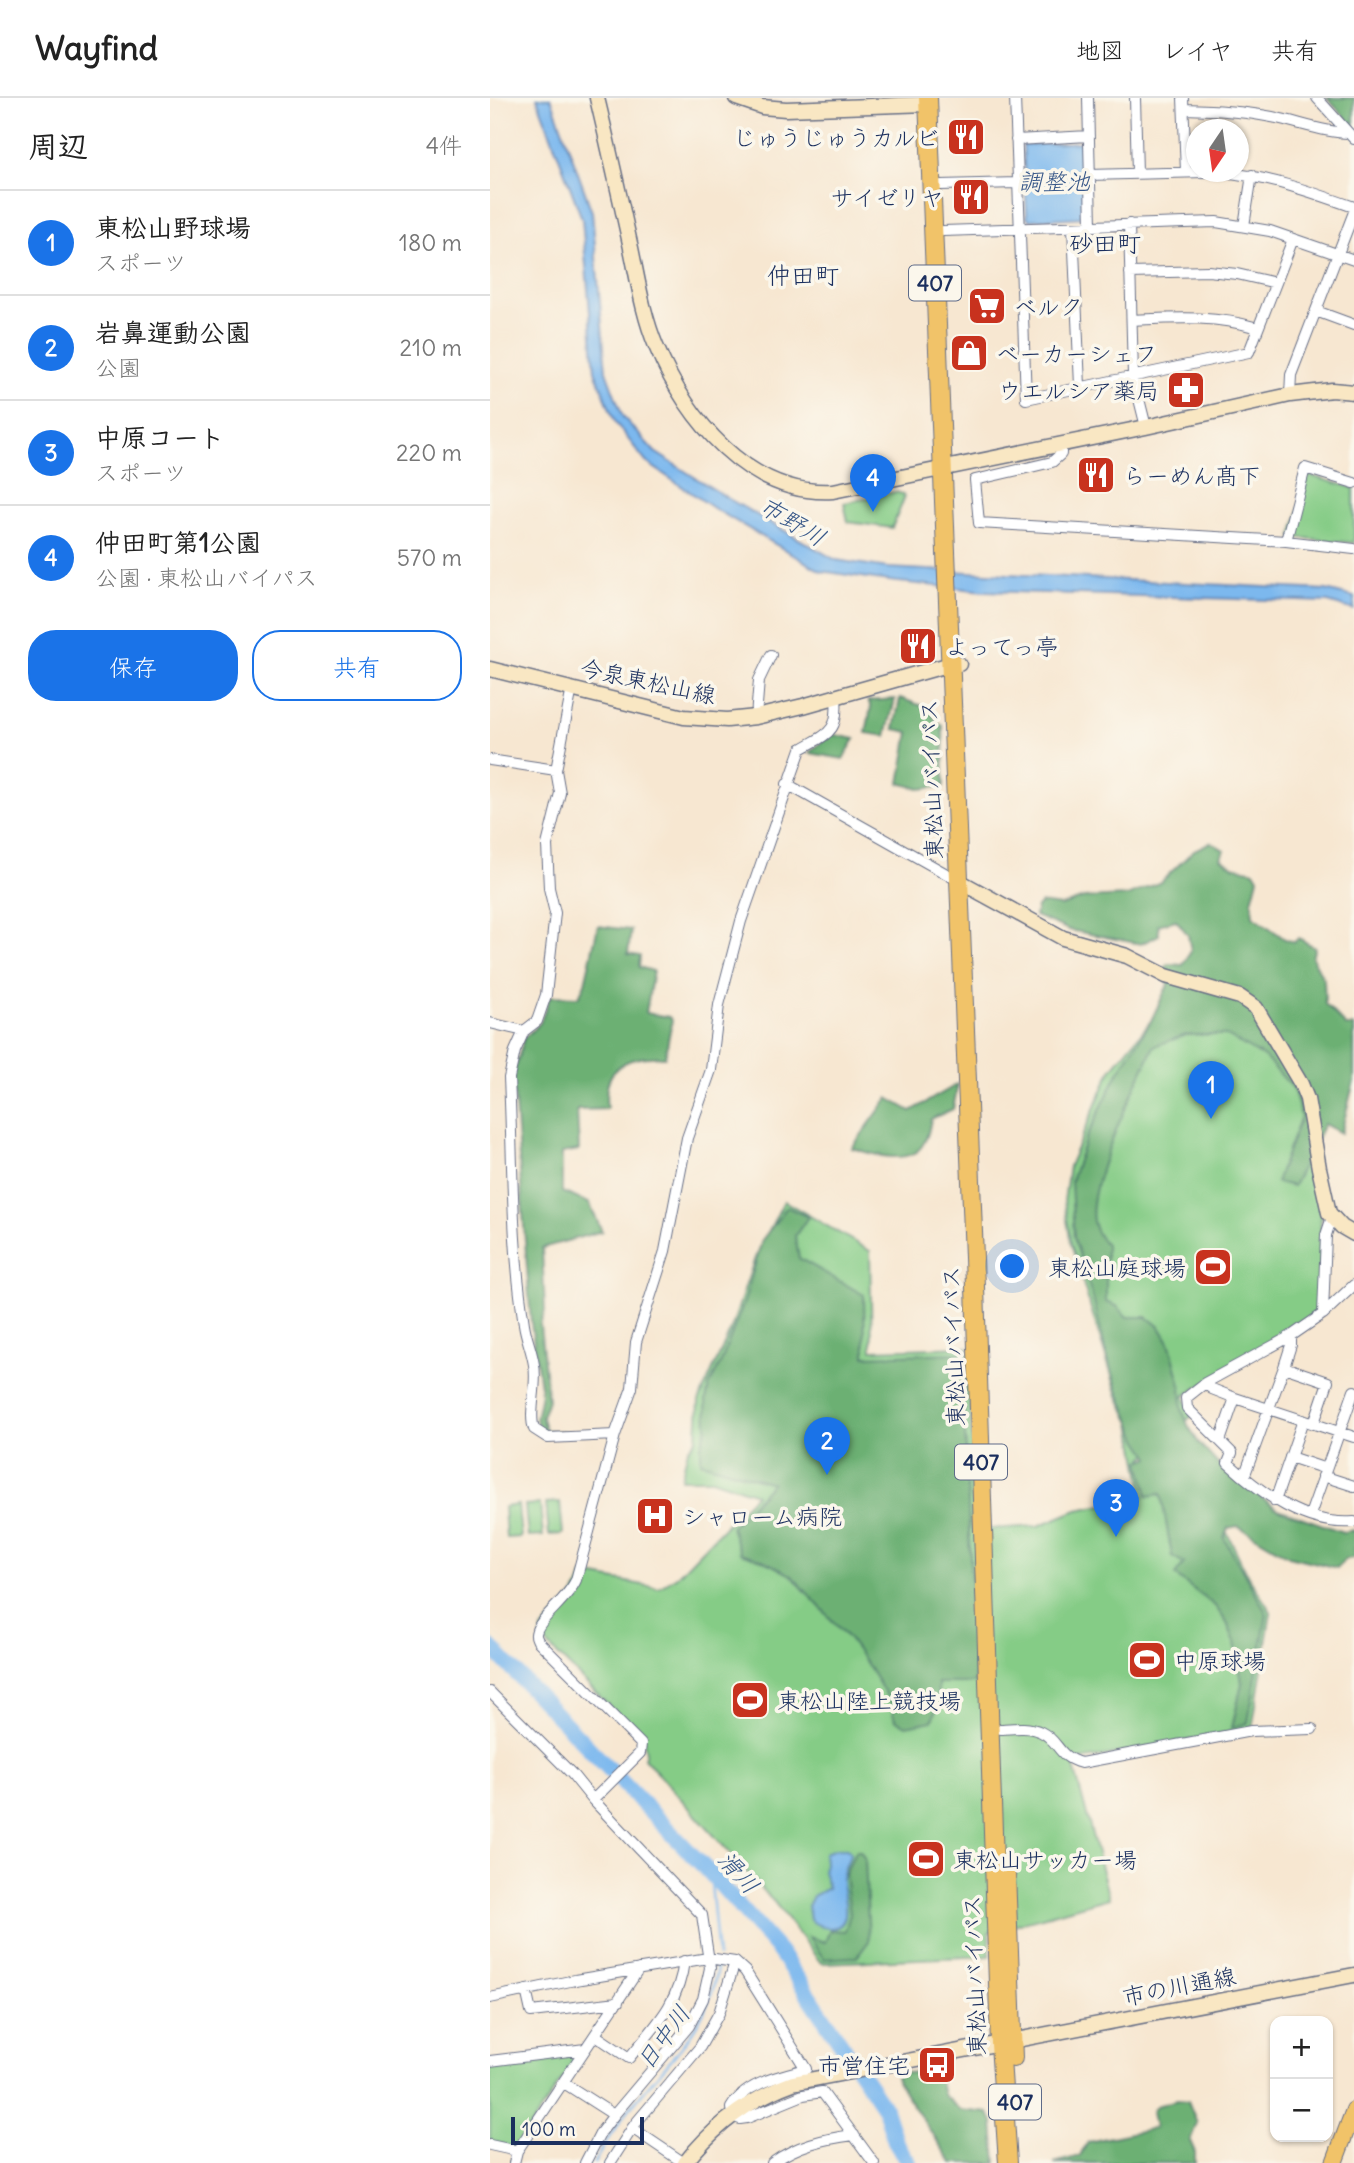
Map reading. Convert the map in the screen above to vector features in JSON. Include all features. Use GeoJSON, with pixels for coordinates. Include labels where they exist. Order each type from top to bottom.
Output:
{"type":"FeatureCollection","features":[{"type":"Feature","properties":{"kind":"highway","name":"407"},"geometry":{"type":"LineString","coordinates":[[931,100],[947,467]]}},
{"type":"Feature","properties":{"kind":"highway","name":"407"},"geometry":{"type":"LineString","coordinates":[[931,100],[941,186],[943,231],[947,467]]}},
{"type":"Feature","properties":{"kind":"highway","name":"東松山バイパス"},"geometry":{"type":"LineString","coordinates":[[947,467],[975,1285],[1006,2043],[1017,2163]]}},
{"type":"Feature","properties":{"kind":"highway","name":"東松山バイパス"},"geometry":{"type":"LineString","coordinates":[[963,884],[1001,1729],[1008,2163]]}},
{"type":"Feature","properties":{"kind":"main road"},"geometry":{"type":"LineString","coordinates":[[1334,2163],[1354,2112]]}},
{"type":"Feature","properties":{"kind":"street"},"geometry":{"type":"LineString","coordinates":[[597,98],[646,316],[655,344],[679,392],[710,432],[729,451],[763,477],[779,484],[806,491],[833,491],[1146,427],[1290,394],[1332,390],[1354,392]]}},
{"type":"Feature","properties":{"kind":"street"},"geometry":{"type":"LineString","coordinates":[[736,98],[762,107],[786,109],[931,100]]}},
{"type":"Feature","properties":{"kind":"street"},"geometry":{"type":"LineString","coordinates":[[1015,98],[1026,399],[1249,352],[1293,239]]}},
{"type":"Feature","properties":{"kind":"street"},"geometry":{"type":"LineString","coordinates":[[1088,98],[1091,226]]}},
{"type":"Feature","properties":{"kind":"street"},"geometry":{"type":"LineString","coordinates":[[1135,98],[1136,173]]}},
{"type":"Feature","properties":{"kind":"street"},"geometry":{"type":"LineString","coordinates":[[1317,98],[1351,136]]}},
{"type":"Feature","properties":{"kind":"street"},"geometry":{"type":"LineString","coordinates":[[1089,175],[1186,172],[1184,104],[1252,113],[1351,136]]}},
{"type":"Feature","properties":{"kind":"street"},"geometry":{"type":"LineString","coordinates":[[1016,140],[1089,136]]}},
{"type":"Feature","properties":{"kind":"street"},"geometry":{"type":"LineString","coordinates":[[1249,175],[1289,184],[1354,207]]}},
{"type":"Feature","properties":{"kind":"street"},"geometry":{"type":"LineString","coordinates":[[1244,226],[1252,175]]}},
{"type":"Feature","properties":{"kind":"street"},"geometry":{"type":"LineString","coordinates":[[941,186],[1017,183]]}},
{"type":"Feature","properties":{"kind":"street"},"geometry":{"type":"LineString","coordinates":[[1290,394],[1291,376],[1354,212]]}},
{"type":"Feature","properties":{"kind":"street"},"geometry":{"type":"LineString","coordinates":[[943,231],[1216,222],[1244,226],[1293,239],[1354,260]]}},
{"type":"Feature","properties":{"kind":"street"},"geometry":{"type":"LineString","coordinates":[[1129,225],[1133,375],[1146,427]]}},
{"type":"Feature","properties":{"kind":"street"},"geometry":{"type":"LineString","coordinates":[[1073,227],[1080,386]]}},
{"type":"Feature","properties":{"kind":"street"},"geometry":{"type":"LineString","coordinates":[[1130,273],[1208,271],[1276,283]]}},
{"type":"Feature","properties":{"kind":"street"},"geometry":{"type":"LineString","coordinates":[[1316,311],[1354,325]]}},
{"type":"Feature","properties":{"kind":"street"},"geometry":{"type":"LineString","coordinates":[[1132,320],[1206,317],[1238,321],[1258,328]]}},
{"type":"Feature","properties":{"kind":"street"},"geometry":{"type":"LineString","coordinates":[[1061,444],[1061,454],[1052,462],[975,480],[979,523],[1286,541],[1354,549]]}},
{"type":"Feature","properties":{"kind":"street"},"geometry":{"type":"LineString","coordinates":[[1286,541],[1304,468],[1354,483]]}},
{"type":"Feature","properties":{"kind":"street"},"geometry":{"type":"LineString","coordinates":[[756,717],[759,680],[771,654]]}},
{"type":"Feature","properties":{"kind":"street","name":"今泉東松山線"},"geometry":{"type":"LineString","coordinates":[[490,669],[684,717],[727,720],[756,717],[955,664]]}},
{"type":"Feature","properties":{"kind":"street"},"geometry":{"type":"LineString","coordinates":[[572,688],[556,770],[559,793],[547,845],[549,888],[555,914],[546,995],[537,1021],[524,1031],[515,1051],[509,1078],[517,1256],[524,1325],[535,1375],[532,1424],[537,1432],[548,1438],[615,1435]]}},
{"type":"Feature","properties":{"kind":"street"},"geometry":{"type":"LineString","coordinates":[[596,1797],[640,1753],[639,1740],[536,1637],[537,1629],[571,1591],[576,1580],[615,1435],[632,1388],[636,1342],[665,1251],[687,1139],[711,1070],[719,1005],[741,921],[801,749],[834,726],[836,697]]}},
{"type":"Feature","properties":{"kind":"street"},"geometry":{"type":"LineString","coordinates":[[490,760],[556,770]]}},
{"type":"Feature","properties":{"kind":"street"},"geometry":{"type":"LineString","coordinates":[[787,784],[1063,939],[1127,956],[1166,976],[1240,997],[1256,1008],[1307,1099],[1324,1193],[1332,1217],[1354,1234]]}},
{"type":"Feature","properties":{"kind":"street"},"geometry":{"type":"LineString","coordinates":[[490,1023],[524,1031]]}},
{"type":"Feature","properties":{"kind":"street"},"geometry":{"type":"LineString","coordinates":[[1323,1314],[1326,1235],[1332,1217]]}},
{"type":"Feature","properties":{"kind":"street"},"geometry":{"type":"LineString","coordinates":[[1353,1519],[1334,1522],[1310,1515],[1275,1501],[1259,1491],[1228,1463],[1232,1453],[1187,1408],[1186,1398],[1205,1383],[1291,1336],[1323,1314],[1354,1285]]}},
{"type":"Feature","properties":{"kind":"street"},"geometry":{"type":"LineString","coordinates":[[1244,1477],[1284,1367],[1291,1336]]}},
{"type":"Feature","properties":{"kind":"street"},"geometry":{"type":"LineString","coordinates":[[1284,1367],[1328,1382],[1314,1423]]}},
{"type":"Feature","properties":{"kind":"street"},"geometry":{"type":"LineString","coordinates":[[1205,1383],[1212,1389],[1235,1398],[1354,1437]]}},
{"type":"Feature","properties":{"kind":"street"},"geometry":{"type":"LineString","coordinates":[[1310,1515],[1354,1391]]}},
{"type":"Feature","properties":{"kind":"street"},"geometry":{"type":"LineString","coordinates":[[1220,1441],[1235,1398]]}},
{"type":"Feature","properties":{"kind":"street"},"geometry":{"type":"LineString","coordinates":[[1275,1501],[1303,1420]]}},
{"type":"Feature","properties":{"kind":"street"},"geometry":{"type":"LineString","coordinates":[[1290,1457],[1354,1486]]}},
{"type":"Feature","properties":{"kind":"street"},"geometry":{"type":"LineString","coordinates":[[490,1692],[596,1797],[702,1915],[710,1968],[703,1999],[689,2026],[601,2132],[585,2163]]}},
{"type":"Feature","properties":{"kind":"street"},"geometry":{"type":"LineString","coordinates":[[1001,1729],[1037,1730],[1050,1738],[1066,1758],[1081,1763],[1251,1731],[1312,1730]]}},
{"type":"Feature","properties":{"kind":"street"},"geometry":{"type":"LineString","coordinates":[[490,1998],[684,1961],[708,1958],[731,1962],[745,1971],[806,2069],[775,2078],[743,2094],[731,2108],[732,2116],[747,2118],[803,2095],[822,2092],[874,2163]]}},
{"type":"Feature","properties":{"kind":"street"},"geometry":{"type":"LineString","coordinates":[[595,2035],[629,2058],[672,2004],[678,1991],[684,1961]]}},
{"type":"Feature","properties":{"kind":"street"},"geometry":{"type":"LineString","coordinates":[[610,2163],[632,2128],[700,2047],[719,2013],[731,1962]]}},
{"type":"Feature","properties":{"kind":"street"},"geometry":{"type":"LineString","coordinates":[[514,2163],[517,2151],[639,1969]]}},
{"type":"Feature","properties":{"kind":"street","name":"市の川通線"},"geometry":{"type":"LineString","coordinates":[[685,2163],[697,2148],[732,2116],[771,2091],[793,2083],[1354,1975]]}},
{"type":"Feature","properties":{"kind":"street"},"geometry":{"type":"LineString","coordinates":[[526,1990],[531,2012],[618,2002]]}},
{"type":"Feature","properties":{"kind":"street"},"geometry":{"type":"LineString","coordinates":[[490,2061],[585,2049]]}},
{"type":"Feature","properties":{"kind":"street"},"geometry":{"type":"LineString","coordinates":[[564,2083],[614,2115]]}},
{"type":"Feature","properties":{"kind":"street"},"geometry":{"type":"LineString","coordinates":[[632,2128],[685,2163]]}},
{"type":"Feature","properties":{"kind":"street"},"geometry":{"type":"LineString","coordinates":[[772,2163],[794,2149],[810,2143],[854,2135]]}},
{"type":"Feature","properties":{"kind":"street"},"geometry":{"type":"LineString","coordinates":[[490,2145],[517,2151]]}},
{"type":"Feature","properties":{"kind":"green space"},"geometry":{"type":"Polygon","coordinates":[[[1327,98],[1354,98],[1354,127],[1327,98]]]}},
{"type":"Feature","properties":{"kind":"green space"},"geometry":{"type":"Polygon","coordinates":[[[1308,475],[1354,488],[1354,543],[1292,537],[1308,475]]]}},
{"type":"Feature","properties":{"kind":"green space"},"geometry":{"type":"Polygon","coordinates":[[[895,492],[903,494],[904,499],[892,528],[848,522],[844,503],[895,492]]]}},
{"type":"Feature","properties":{"kind":"green space"},"geometry":{"type":"Polygon","coordinates":[[[900,698],[928,708],[936,721],[943,726],[944,786],[920,789],[900,783],[909,732],[894,729],[900,698]]]}},
{"type":"Feature","properties":{"kind":"green space"},"geometry":{"type":"Polygon","coordinates":[[[895,699],[886,736],[866,733],[871,707],[868,701],[895,699]]]}},
{"type":"Feature","properties":{"kind":"green space"},"geometry":{"type":"Polygon","coordinates":[[[831,734],[855,739],[843,759],[809,753],[831,734]]]}},
{"type":"Feature","properties":{"kind":"green space"},"geometry":{"type":"Polygon","coordinates":[[[1211,842],[1224,850],[1221,858],[1233,866],[1254,871],[1258,878],[1252,901],[1253,916],[1285,939],[1294,942],[1299,938],[1315,948],[1312,957],[1324,980],[1325,1004],[1346,1026],[1354,1026],[1354,1081],[1341,1133],[1324,1124],[1293,1186],[1276,1182],[1301,1116],[1293,1088],[1264,1057],[1225,1035],[1186,1035],[1154,1046],[1114,1134],[1097,1183],[1093,1204],[1095,1228],[1106,1244],[1106,1302],[1117,1306],[1127,1317],[1147,1317],[1160,1327],[1169,1342],[1181,1385],[1182,1409],[1198,1442],[1224,1471],[1278,1509],[1343,1532],[1354,1530],[1354,1558],[1345,1559],[1337,1568],[1289,1556],[1238,1526],[1228,1528],[1224,1538],[1267,1614],[1248,1723],[1232,1728],[1242,1683],[1235,1642],[1227,1623],[1215,1606],[1175,1575],[1184,1563],[1172,1556],[1161,1494],[1148,1496],[1140,1461],[1150,1457],[1138,1439],[1118,1390],[1074,1238],[1071,1181],[1086,1138],[1118,1073],[1151,1021],[1168,985],[1165,968],[1168,964],[1183,965],[1191,951],[1188,935],[1176,920],[1158,925],[1159,935],[1141,944],[1069,930],[1035,916],[1041,903],[1061,906],[1084,898],[1127,896],[1161,882],[1194,850],[1211,842]]]}},
{"type":"Feature","properties":{"kind":"green space"},"geometry":{"type":"Polygon","coordinates":[[[598,926],[631,930],[628,954],[640,956],[639,967],[653,971],[646,1013],[669,1017],[672,1020],[665,1057],[639,1058],[620,1066],[608,1082],[607,1109],[577,1110],[579,1150],[562,1153],[562,1192],[589,1203],[602,1231],[542,1248],[545,1311],[540,1325],[548,1400],[542,1417],[545,1430],[566,1432],[565,1435],[552,1436],[538,1429],[536,1419],[541,1393],[531,1323],[513,1076],[524,1038],[540,1023],[550,996],[579,997],[585,983],[598,926]]]}},
{"type":"Feature","properties":{"kind":"green space"},"geometry":{"type":"Polygon","coordinates":[[[1168,985],[1239,1005],[1298,1089],[1321,1204],[1320,1314],[1184,1396],[1192,1416],[1143,1458],[1152,1471],[1224,1527],[1248,1576],[1271,1612],[1252,1729],[1075,1761],[1074,1767],[1109,1898],[989,1932],[990,1956],[821,1963],[774,1902],[644,1758],[644,1741],[545,1642],[541,1637],[542,1630],[575,1594],[584,1574],[659,1588],[678,1575],[756,1494],[712,1479],[681,1479],[688,1449],[697,1438],[699,1401],[731,1329],[755,1258],[784,1201],[870,1251],[872,1350],[968,1347],[975,1530],[1038,1526],[1077,1510],[1144,1497],[1131,1423],[1118,1396],[1071,1244],[1064,1201],[1069,1166],[1111,1070],[1151,1021],[1168,985]]]}},
{"type":"Feature","properties":{"kind":"green space"},"geometry":{"type":"Polygon","coordinates":[[[958,1084],[953,1109],[931,1119],[926,1140],[916,1152],[908,1156],[889,1157],[852,1148],[888,1098],[911,1111],[958,1084]]]}},
{"type":"Feature","properties":{"kind":"green space"},"geometry":{"type":"Polygon","coordinates":[[[787,1207],[808,1217],[795,1236],[799,1258],[864,1295],[865,1356],[962,1353],[975,1683],[938,1683],[938,1704],[932,1721],[906,1726],[895,1719],[894,1708],[867,1664],[848,1638],[791,1575],[765,1561],[740,1553],[731,1527],[772,1483],[701,1462],[701,1446],[707,1427],[706,1400],[709,1386],[745,1299],[762,1240],[787,1207]]]}},
{"type":"Feature","properties":{"kind":"green space"},"geometry":{"type":"Polygon","coordinates":[[[560,1502],[563,1534],[549,1535],[546,1503],[560,1502]]]}},
{"type":"Feature","properties":{"kind":"green space"},"geometry":{"type":"Polygon","coordinates":[[[540,1504],[543,1536],[528,1537],[525,1505],[540,1504]]]}},
{"type":"Feature","properties":{"kind":"green space"},"geometry":{"type":"Polygon","coordinates":[[[518,1505],[521,1537],[506,1538],[504,1507],[518,1505]]]}},
{"type":"Feature","properties":{"kind":"green space"},"geometry":{"type":"Polygon","coordinates":[[[855,1851],[860,1851],[865,1859],[869,1941],[857,1957],[824,1959],[808,1937],[825,1942],[830,1930],[845,1931],[850,1914],[845,1875],[855,1851]]]}},
{"type":"Feature","properties":{"kind":"green space"},"geometry":{"type":"Polygon","coordinates":[[[572,2054],[575,2060],[520,2142],[514,2147],[490,2142],[490,2065],[572,2054]]]}},
{"type":"Feature","properties":{"kind":"green space"},"geometry":{"type":"Polygon","coordinates":[[[933,2071],[938,2073],[943,2095],[960,2110],[989,2113],[993,2122],[996,2163],[952,2163],[898,2083],[896,2076],[933,2071]]]}},
{"type":"Feature","properties":{"kind":"green space"},"geometry":{"type":"Polygon","coordinates":[[[1177,2100],[1188,2101],[1197,2123],[1190,2141],[1195,2152],[1195,2163],[1054,2163],[1080,2156],[1088,2142],[1155,2128],[1152,2112],[1156,2106],[1177,2100]]]}},
{"type":"Feature","properties":{"kind":"water"},"geometry":{"type":"Polygon","coordinates":[[[537,98],[551,98],[592,212],[606,371],[623,417],[655,452],[729,499],[836,560],[888,568],[1326,590],[1354,597],[1354,610],[1328,602],[985,591],[821,571],[715,509],[646,462],[615,422],[595,371],[582,219],[537,98]]]}},
{"type":"Feature","properties":{"kind":"water","name":"調整池"},"geometry":{"type":"Polygon","coordinates":[[[1082,142],[1085,217],[1030,220],[1027,217],[1023,145],[1082,142]]]}},
{"type":"Feature","properties":{"kind":"water"},"geometry":{"type":"Polygon","coordinates":[[[847,1849],[850,1853],[842,1880],[846,1909],[843,1922],[828,1928],[810,1920],[808,1906],[813,1896],[828,1888],[823,1871],[824,1853],[847,1849]]]}},
{"type":"Feature","properties":{"kind":"waterway","name":"滑川"},"geometry":{"type":"LineString","coordinates":[[490,1646],[710,1873],[779,1951],[885,2109],[895,2141],[909,2163]]}},
{"type":"Feature","properties":{"kind":"waterway","name":"日中川"},"geometry":{"type":"LineString","coordinates":[[710,1873],[718,1957]]}},
{"type":"Feature","properties":{"kind":"waterway","name":"日中川"},"geometry":{"type":"LineString","coordinates":[[594,2163],[622,2118],[698,2023],[714,1985],[717,1964]]}},
{"type":"Feature","properties":{"kind":"place","name":"じゅうじゅうカルビ"},"geometry":{"type":"Point","coordinates":[966,137]}},
{"type":"Feature","properties":{"kind":"place","name":"サイゼリヤ"},"geometry":{"type":"Point","coordinates":[971,197]}},
{"type":"Feature","properties":{"kind":"place","name":"ベルク"},"geometry":{"type":"Point","coordinates":[987,306]}},
{"type":"Feature","properties":{"kind":"place","name":"ベーカーシェフ"},"geometry":{"type":"Point","coordinates":[969,353]}},
{"type":"Feature","properties":{"kind":"place","name":"ウエルシア薬局"},"geometry":{"type":"Point","coordinates":[1186,390]}},
{"type":"Feature","properties":{"kind":"place","name":"らーめん髙下"},"geometry":{"type":"Point","coordinates":[1096,475]}},
{"type":"Feature","properties":{"kind":"place","name":"仲田町第1公園"},"geometry":{"type":"Point","coordinates":[873,512]}},
{"type":"Feature","properties":{"kind":"place","name":"よってっ亭"},"geometry":{"type":"Point","coordinates":[918,646]}},
{"type":"Feature","properties":{"kind":"place","name":"東松山野球場"},"geometry":{"type":"Point","coordinates":[1211,1119]}},
{"type":"Feature","properties":{"kind":"place","name":"東松山庭球場"},"geometry":{"type":"Point","coordinates":[1213,1267]}},
{"type":"Feature","properties":{"kind":"place","name":"岩鼻運動公園"},"geometry":{"type":"Point","coordinates":[827,1475]}},
{"type":"Feature","properties":{"kind":"place","name":"シャローム病院"},"geometry":{"type":"Point","coordinates":[655,1516]}},
{"type":"Feature","properties":{"kind":"place","name":"中原コート"},"geometry":{"type":"Point","coordinates":[1116,1537]}},
{"type":"Feature","properties":{"kind":"place","name":"中原球場"},"geometry":{"type":"Point","coordinates":[1147,1660]}},
{"type":"Feature","properties":{"kind":"place","name":"東松山陸上競技場"},"geometry":{"type":"Point","coordinates":[750,1700]}},
{"type":"Feature","properties":{"kind":"place","name":"東松山サッカー場"},"geometry":{"type":"Point","coordinates":[926,1859]}},
{"type":"Feature","properties":{"kind":"place","name":"市営住宅"},"geometry":{"type":"Point","coordinates":[937,2065]}},
{"type":"Feature","properties":{"kind":"district","name":"砂田町"},"geometry":{"type":"Point","coordinates":[1105,243]}},
{"type":"Feature","properties":{"kind":"district","name":"仲田町"},"geometry":{"type":"Point","coordinates":[803,275]}},
{"type":"Feature","properties":{"kind":"water label","name":"市野川"},"geometry":{"type":"Point","coordinates":[793,521]}}]}
